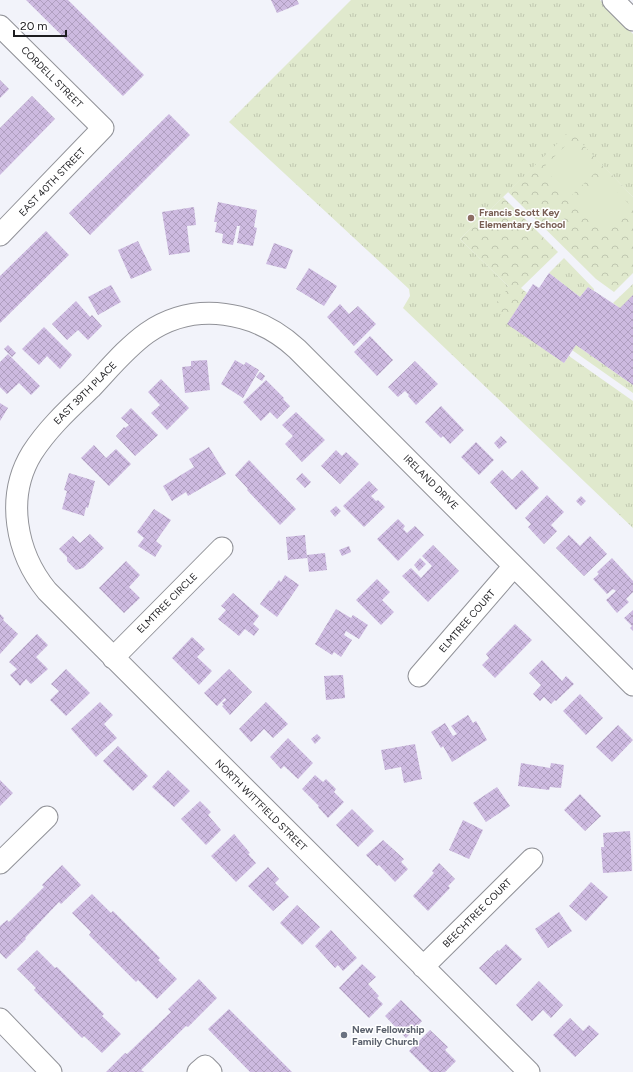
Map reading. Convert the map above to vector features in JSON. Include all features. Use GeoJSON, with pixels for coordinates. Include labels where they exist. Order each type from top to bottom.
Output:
{"type":"FeatureCollection","features":[{"type":"Feature","properties":{"kind":"street"},"geometry":{"type":"LineString","coordinates":[[614,0],[633,20]]}},
{"type":"Feature","properties":{"kind":"street","name":"CORDELL STREET"},"geometry":{"type":"LineString","coordinates":[[0,26],[103,128]]}},
{"type":"Feature","properties":{"kind":"street","name":"EAST 40TH STREET"},"geometry":{"type":"LineString","coordinates":[[0,235],[103,128]]}},
{"type":"Feature","properties":{"kind":"street","name":"EAST 39TH PLACE"},"geometry":{"type":"LineString","coordinates":[[17,522],[18,494],[22,475],[32,453],[51,428],[129,349],[147,333],[177,319],[193,315],[210,314]]}},
{"type":"Feature","properties":{"kind":"street","name":"IRELAND DRIVE"},"geometry":{"type":"LineString","coordinates":[[210,314],[233,315],[249,319],[271,329],[291,343],[633,684]]}},
{"type":"Feature","properties":{"kind":"street","name":"NORTH WITTFIELD STREET"},"geometry":{"type":"LineString","coordinates":[[17,522],[22,547],[28,562],[37,578],[52,597],[529,1072]]}},
{"type":"Feature","properties":{"kind":"street","name":"ELMTREE CIRCLE"},"geometry":{"type":"LineString","coordinates":[[113,658],[222,548]]}},
{"type":"Feature","properties":{"kind":"street","name":"ELMTREE COURT"},"geometry":{"type":"LineString","coordinates":[[419,676],[514,566]]}},
{"type":"Feature","properties":{"kind":"street"},"geometry":{"type":"LineString","coordinates":[[0,864],[47,817]]}},
{"type":"Feature","properties":{"kind":"street","name":"BEECHTREE COURT"},"geometry":{"type":"LineString","coordinates":[[423,967],[532,859]]}},
{"type":"Feature","properties":{"kind":"street"},"geometry":{"type":"LineString","coordinates":[[0,1019],[51,1072]]}},
{"type":"Feature","properties":{"kind":"street"},"geometry":{"type":"LineString","coordinates":[[198,1072],[205,1066],[211,1072]]}},
{"type":"Feature","properties":{"kind":"green space","name":"Francis Scott Key Elementary School"},"geometry":{"type":"Polygon","coordinates":[[[351,0],[600,0],[633,34],[633,197],[570,132],[460,239],[509,287],[510,320],[508,324],[564,363],[569,356],[633,401],[633,528],[403,308],[410,296],[409,289],[229,122],[351,0]]]}},
{"type":"Feature","properties":{"kind":"green space"},"geometry":{"type":"Polygon","coordinates":[[[570,131],[633,197],[633,273],[614,292],[596,279],[508,192],[570,131]]]}},
{"type":"Feature","properties":{"kind":"green space"},"geometry":{"type":"Polygon","coordinates":[[[569,142],[598,170],[571,196],[543,168],[569,142]]]}},
{"type":"Feature","properties":{"kind":"green space"},"geometry":{"type":"Polygon","coordinates":[[[602,176],[630,205],[603,231],[575,202],[602,176]]]}},
{"type":"Feature","properties":{"kind":"green space"},"geometry":{"type":"Polygon","coordinates":[[[503,197],[558,252],[521,288],[527,293],[510,320],[493,307],[509,287],[460,239],[503,197]]]}},
{"type":"Feature","properties":{"kind":"green space"},"geometry":{"type":"Polygon","coordinates":[[[564,258],[594,289],[594,291],[588,287],[580,297],[549,273],[564,258]]]}},
{"type":"Feature","properties":{"kind":"green space"},"geometry":{"type":"Polygon","coordinates":[[[633,284],[633,295],[620,308],[613,303],[633,284]]]}},
{"type":"Feature","properties":{"kind":"green space"},"geometry":{"type":"Polygon","coordinates":[[[576,345],[633,385],[633,393],[572,350],[576,345]]]}},
{"type":"Feature","properties":{"kind":"building"},"geometry":{"type":"Polygon","coordinates":[[[26,0],[68,0],[144,75],[123,96],[26,0]]]}},
{"type":"Feature","properties":{"kind":"building"},"geometry":{"type":"Polygon","coordinates":[[[271,0],[297,0],[299,4],[277,13],[271,0]]]}},
{"type":"Feature","properties":{"kind":"building"},"geometry":{"type":"Polygon","coordinates":[[[0,80],[9,89],[0,98],[0,80]]]}},
{"type":"Feature","properties":{"kind":"building"},"geometry":{"type":"Polygon","coordinates":[[[32,96],[55,119],[0,175],[0,128],[32,96]]]}},
{"type":"Feature","properties":{"kind":"building"},"geometry":{"type":"Polygon","coordinates":[[[169,114],[190,135],[90,235],[69,213],[169,114]]]}},
{"type":"Feature","properties":{"kind":"building"},"geometry":{"type":"Polygon","coordinates":[[[218,202],[257,210],[254,227],[257,228],[253,246],[237,243],[240,226],[237,226],[233,245],[222,243],[223,234],[215,232],[217,222],[214,222],[218,202]]]}},
{"type":"Feature","properties":{"kind":"building"},"geometry":{"type":"Polygon","coordinates":[[[194,207],[196,225],[187,226],[190,252],[169,255],[162,212],[194,207]]]}},
{"type":"Feature","properties":{"kind":"building"},"geometry":{"type":"Polygon","coordinates":[[[46,231],[69,255],[0,323],[0,276],[46,231]]]}},
{"type":"Feature","properties":{"kind":"building"},"geometry":{"type":"Polygon","coordinates":[[[138,241],[152,270],[131,279],[118,250],[138,241]]]}},
{"type":"Feature","properties":{"kind":"building"},"geometry":{"type":"Polygon","coordinates":[[[274,243],[293,250],[286,269],[266,264],[274,243]]]}},
{"type":"Feature","properties":{"kind":"building"},"geometry":{"type":"Polygon","coordinates":[[[309,268],[337,286],[324,306],[296,289],[309,268]]]}},
{"type":"Feature","properties":{"kind":"building"},"geometry":{"type":"Polygon","coordinates":[[[549,273],[580,297],[588,287],[620,308],[633,295],[633,385],[576,345],[564,363],[507,324],[533,284],[539,288],[549,273]]]}},
{"type":"Feature","properties":{"kind":"building"},"geometry":{"type":"Polygon","coordinates":[[[111,285],[121,302],[98,315],[88,297],[111,285]]]}},
{"type":"Feature","properties":{"kind":"building"},"geometry":{"type":"Polygon","coordinates":[[[76,301],[90,317],[92,315],[102,326],[88,340],[78,330],[67,340],[52,324],[76,301]]]}},
{"type":"Feature","properties":{"kind":"building"},"geometry":{"type":"Polygon","coordinates":[[[340,304],[349,314],[358,306],[376,324],[354,346],[327,317],[340,304]]]}},
{"type":"Feature","properties":{"kind":"building"},"geometry":{"type":"Polygon","coordinates":[[[44,327],[72,355],[60,369],[47,356],[39,365],[22,349],[44,327]]]}},
{"type":"Feature","properties":{"kind":"building"},"geometry":{"type":"Polygon","coordinates":[[[370,336],[393,360],[377,376],[354,352],[370,336]]]}},
{"type":"Feature","properties":{"kind":"building"},"geometry":{"type":"Polygon","coordinates":[[[8,345],[16,353],[12,357],[4,349],[8,345]]]}},
{"type":"Feature","properties":{"kind":"building"},"geometry":{"type":"Polygon","coordinates":[[[8,354],[40,386],[31,395],[19,383],[7,394],[0,387],[0,362],[8,354]]]}},
{"type":"Feature","properties":{"kind":"building"},"geometry":{"type":"Polygon","coordinates":[[[207,360],[210,390],[185,393],[182,367],[191,366],[191,361],[207,360]]]}},
{"type":"Feature","properties":{"kind":"building"},"geometry":{"type":"Polygon","coordinates":[[[235,360],[244,365],[246,362],[259,370],[243,398],[221,384],[235,360]]]}},
{"type":"Feature","properties":{"kind":"building"},"geometry":{"type":"Polygon","coordinates":[[[415,361],[438,384],[416,405],[405,391],[398,397],[388,387],[415,361]]]}},
{"type":"Feature","properties":{"kind":"building"},"geometry":{"type":"Polygon","coordinates":[[[260,372],[265,376],[262,381],[256,377],[260,372]]]}},
{"type":"Feature","properties":{"kind":"building"},"geometry":{"type":"Polygon","coordinates":[[[161,379],[189,408],[167,430],[151,413],[160,405],[148,392],[161,379]]]}},
{"type":"Feature","properties":{"kind":"building"},"geometry":{"type":"Polygon","coordinates":[[[266,380],[290,406],[277,419],[270,412],[261,421],[243,402],[266,380]]]}},
{"type":"Feature","properties":{"kind":"building"},"geometry":{"type":"Polygon","coordinates":[[[0,403],[8,408],[0,421],[0,403]]]}},
{"type":"Feature","properties":{"kind":"building"},"geometry":{"type":"Polygon","coordinates":[[[441,406],[464,430],[450,444],[443,436],[441,438],[425,422],[441,406]]]}},
{"type":"Feature","properties":{"kind":"building"},"geometry":{"type":"Polygon","coordinates":[[[131,408],[158,435],[135,456],[116,436],[124,427],[125,428],[129,425],[121,418],[131,408]]]}},
{"type":"Feature","properties":{"kind":"building"},"geometry":{"type":"Polygon","coordinates":[[[296,412],[325,440],[302,462],[285,444],[293,436],[282,425],[296,412]]]}},
{"type":"Feature","properties":{"kind":"building"},"geometry":{"type":"Polygon","coordinates":[[[501,436],[507,442],[499,449],[494,443],[501,436]]]}},
{"type":"Feature","properties":{"kind":"building"},"geometry":{"type":"Polygon","coordinates":[[[476,442],[494,460],[479,475],[461,457],[476,442]]]}},
{"type":"Feature","properties":{"kind":"building"},"geometry":{"type":"Polygon","coordinates":[[[94,445],[106,458],[116,449],[131,464],[109,486],[81,458],[94,445]]]}},
{"type":"Feature","properties":{"kind":"building"},"geometry":{"type":"Polygon","coordinates":[[[209,447],[226,474],[188,496],[186,492],[172,501],[163,486],[194,467],[189,459],[209,447]]]}},
{"type":"Feature","properties":{"kind":"building"},"geometry":{"type":"Polygon","coordinates":[[[336,450],[342,456],[346,452],[359,464],[340,484],[321,466],[336,450]]]}},
{"type":"Feature","properties":{"kind":"building"},"geometry":{"type":"Polygon","coordinates":[[[249,460],[296,509],[280,525],[235,475],[249,460]]]}},
{"type":"Feature","properties":{"kind":"building"},"geometry":{"type":"Polygon","coordinates":[[[502,470],[512,480],[522,470],[539,488],[516,510],[490,482],[502,470]]]}},
{"type":"Feature","properties":{"kind":"building"},"geometry":{"type":"Polygon","coordinates":[[[69,473],[95,481],[88,508],[86,507],[84,516],[62,509],[67,491],[64,490],[69,473]]]}},
{"type":"Feature","properties":{"kind":"building"},"geometry":{"type":"Polygon","coordinates":[[[302,473],[311,482],[305,488],[296,479],[302,473]]]}},
{"type":"Feature","properties":{"kind":"building"},"geometry":{"type":"Polygon","coordinates":[[[369,481],[378,490],[371,496],[385,507],[364,527],[343,506],[369,481]]]}},
{"type":"Feature","properties":{"kind":"building"},"geometry":{"type":"Polygon","coordinates":[[[547,495],[564,512],[551,525],[557,531],[544,544],[528,527],[531,524],[525,518],[547,495]]]}},
{"type":"Feature","properties":{"kind":"building"},"geometry":{"type":"Polygon","coordinates":[[[581,496],[586,501],[581,506],[576,501],[581,496]]]}},
{"type":"Feature","properties":{"kind":"building"},"geometry":{"type":"Polygon","coordinates":[[[336,506],[341,511],[335,517],[330,511],[336,506]]]}},
{"type":"Feature","properties":{"kind":"building"},"geometry":{"type":"Polygon","coordinates":[[[154,509],[171,520],[156,541],[162,546],[155,557],[138,546],[144,538],[137,532],[154,509]]]}},
{"type":"Feature","properties":{"kind":"building"},"geometry":{"type":"Polygon","coordinates":[[[398,519],[405,526],[403,529],[407,533],[415,526],[424,535],[398,561],[377,539],[398,519]]]}},
{"type":"Feature","properties":{"kind":"building"},"geometry":{"type":"Polygon","coordinates":[[[90,534],[104,548],[83,568],[76,570],[67,561],[67,557],[59,549],[73,536],[80,543],[90,534]]]}},
{"type":"Feature","properties":{"kind":"building"},"geometry":{"type":"Polygon","coordinates":[[[305,535],[307,558],[288,560],[286,537],[305,535]]]}},
{"type":"Feature","properties":{"kind":"building"},"geometry":{"type":"Polygon","coordinates":[[[569,535],[580,546],[590,536],[607,554],[584,576],[556,548],[569,535]]]}},
{"type":"Feature","properties":{"kind":"building"},"geometry":{"type":"Polygon","coordinates":[[[433,545],[459,571],[428,602],[402,576],[411,568],[421,578],[432,566],[422,556],[433,545]]]}},
{"type":"Feature","properties":{"kind":"building"},"geometry":{"type":"Polygon","coordinates":[[[349,546],[351,552],[342,556],[339,550],[349,546]]]}},
{"type":"Feature","properties":{"kind":"building"},"geometry":{"type":"Polygon","coordinates":[[[325,553],[327,570],[309,572],[307,555],[325,553]]]}},
{"type":"Feature","properties":{"kind":"building"},"geometry":{"type":"Polygon","coordinates":[[[420,558],[426,564],[419,571],[414,565],[420,558]]]}},
{"type":"Feature","properties":{"kind":"building"},"geometry":{"type":"Polygon","coordinates":[[[612,558],[633,581],[633,592],[626,599],[629,602],[617,613],[606,600],[616,591],[613,589],[607,594],[593,579],[599,574],[597,572],[612,558]]]}},
{"type":"Feature","properties":{"kind":"building"},"geometry":{"type":"Polygon","coordinates":[[[126,561],[140,575],[129,587],[140,598],[124,613],[99,588],[126,561]]]}},
{"type":"Feature","properties":{"kind":"building"},"geometry":{"type":"Polygon","coordinates":[[[285,575],[299,585],[277,617],[260,604],[270,590],[271,591],[279,580],[281,582],[285,575]]]}},
{"type":"Feature","properties":{"kind":"building"},"geometry":{"type":"Polygon","coordinates":[[[377,579],[390,592],[382,600],[394,612],[381,625],[356,600],[377,579]]]}},
{"type":"Feature","properties":{"kind":"building"},"geometry":{"type":"Polygon","coordinates":[[[233,593],[259,616],[253,624],[259,629],[254,636],[245,629],[239,636],[218,619],[226,610],[221,606],[233,593]]]}},
{"type":"Feature","properties":{"kind":"building"},"geometry":{"type":"Polygon","coordinates":[[[336,609],[351,618],[353,615],[368,625],[359,639],[346,631],[344,635],[352,640],[341,657],[334,652],[332,655],[315,644],[336,609]]]}},
{"type":"Feature","properties":{"kind":"building"},"geometry":{"type":"Polygon","coordinates":[[[633,610],[633,631],[630,628],[632,626],[624,618],[633,610]]]}},
{"type":"Feature","properties":{"kind":"building"},"geometry":{"type":"Polygon","coordinates":[[[0,614],[4,618],[3,620],[18,634],[0,654],[0,614]]]}},
{"type":"Feature","properties":{"kind":"building"},"geometry":{"type":"Polygon","coordinates":[[[515,624],[532,640],[495,678],[482,665],[489,658],[486,654],[515,624]]]}},
{"type":"Feature","properties":{"kind":"building"},"geometry":{"type":"Polygon","coordinates":[[[37,634],[48,645],[36,657],[48,669],[31,684],[26,679],[20,686],[10,675],[17,669],[9,662],[37,634]]]}},
{"type":"Feature","properties":{"kind":"building"},"geometry":{"type":"Polygon","coordinates":[[[192,637],[205,649],[197,657],[212,671],[199,685],[172,658],[192,637]]]}},
{"type":"Feature","properties":{"kind":"building"},"geometry":{"type":"Polygon","coordinates":[[[542,660],[562,681],[566,676],[574,684],[551,704],[544,697],[540,701],[533,694],[541,685],[529,673],[542,660]]]}},
{"type":"Feature","properties":{"kind":"building"},"geometry":{"type":"Polygon","coordinates":[[[66,669],[90,693],[66,716],[50,700],[59,691],[51,684],[66,669]]]}},
{"type":"Feature","properties":{"kind":"building"},"geometry":{"type":"Polygon","coordinates":[[[229,669],[252,692],[230,715],[222,706],[224,705],[222,703],[226,700],[225,698],[217,706],[204,693],[229,669]]]}},
{"type":"Feature","properties":{"kind":"building"},"geometry":{"type":"Polygon","coordinates":[[[343,675],[345,698],[326,700],[324,676],[343,675]]]}},
{"type":"Feature","properties":{"kind":"building"},"geometry":{"type":"Polygon","coordinates":[[[580,694],[603,718],[586,735],[563,711],[580,694]]]}},
{"type":"Feature","properties":{"kind":"building"},"geometry":{"type":"Polygon","coordinates":[[[100,702],[113,715],[104,724],[117,738],[96,757],[71,729],[100,702]]]}},
{"type":"Feature","properties":{"kind":"building"},"geometry":{"type":"Polygon","coordinates":[[[266,702],[288,724],[273,738],[264,729],[251,742],[239,729],[266,702]]]}},
{"type":"Feature","properties":{"kind":"building"},"geometry":{"type":"Polygon","coordinates":[[[468,715],[473,723],[476,721],[487,740],[452,762],[443,746],[441,748],[431,732],[445,723],[453,736],[457,734],[451,726],[468,715]]]}},
{"type":"Feature","properties":{"kind":"building"},"geometry":{"type":"Polygon","coordinates":[[[618,725],[633,740],[612,762],[596,747],[618,725]]]}},
{"type":"Feature","properties":{"kind":"building"},"geometry":{"type":"Polygon","coordinates":[[[317,734],[321,738],[315,744],[311,739],[317,734]]]}},
{"type":"Feature","properties":{"kind":"building"},"geometry":{"type":"Polygon","coordinates":[[[288,738],[313,763],[298,779],[284,766],[281,769],[270,757],[288,738]]]}},
{"type":"Feature","properties":{"kind":"building"},"geometry":{"type":"Polygon","coordinates":[[[415,744],[422,779],[404,783],[401,767],[385,770],[381,750],[415,744]]]}},
{"type":"Feature","properties":{"kind":"building"},"geometry":{"type":"Polygon","coordinates":[[[118,746],[148,776],[133,791],[103,761],[118,746]]]}},
{"type":"Feature","properties":{"kind":"building"},"geometry":{"type":"Polygon","coordinates":[[[521,763],[550,768],[551,763],[564,765],[561,788],[550,787],[549,790],[518,786],[521,763]]]}},
{"type":"Feature","properties":{"kind":"building"},"geometry":{"type":"Polygon","coordinates":[[[168,770],[190,791],[174,807],[152,787],[168,770]]]}},
{"type":"Feature","properties":{"kind":"building"},"geometry":{"type":"Polygon","coordinates":[[[315,775],[323,782],[326,779],[336,789],[334,792],[344,802],[328,818],[318,807],[319,806],[302,789],[315,775]]]}},
{"type":"Feature","properties":{"kind":"building"},"geometry":{"type":"Polygon","coordinates":[[[0,780],[13,793],[0,806],[0,780]]]}},
{"type":"Feature","properties":{"kind":"building"},"geometry":{"type":"Polygon","coordinates":[[[497,787],[510,806],[486,822],[473,803],[497,787]]]}},
{"type":"Feature","properties":{"kind":"building"},"geometry":{"type":"Polygon","coordinates":[[[580,794],[601,816],[585,831],[564,810],[580,794]]]}},
{"type":"Feature","properties":{"kind":"building"},"geometry":{"type":"Polygon","coordinates":[[[200,801],[211,812],[208,815],[221,830],[206,845],[181,819],[200,801]]]}},
{"type":"Feature","properties":{"kind":"building"},"geometry":{"type":"Polygon","coordinates":[[[352,809],[374,831],[358,847],[336,825],[352,809]]]}},
{"type":"Feature","properties":{"kind":"building"},"geometry":{"type":"Polygon","coordinates":[[[463,820],[483,830],[469,859],[449,850],[463,820]]]}},
{"type":"Feature","properties":{"kind":"building"},"geometry":{"type":"Polygon","coordinates":[[[630,831],[632,871],[603,873],[601,847],[604,847],[603,833],[630,831]]]}},
{"type":"Feature","properties":{"kind":"building"},"geometry":{"type":"Polygon","coordinates":[[[234,834],[250,853],[248,854],[256,863],[236,882],[211,856],[234,834]]]}},
{"type":"Feature","properties":{"kind":"building"},"geometry":{"type":"Polygon","coordinates":[[[383,840],[404,859],[401,862],[408,869],[395,882],[379,865],[377,866],[366,855],[383,840]]]}},
{"type":"Feature","properties":{"kind":"building"},"geometry":{"type":"Polygon","coordinates":[[[439,863],[455,879],[448,886],[450,888],[428,911],[413,896],[434,873],[432,871],[439,863]]]}},
{"type":"Feature","properties":{"kind":"building"},"geometry":{"type":"Polygon","coordinates":[[[62,865],[81,885],[61,904],[59,902],[6,959],[0,953],[0,926],[7,920],[9,922],[44,887],[42,885],[62,865]]]}},
{"type":"Feature","properties":{"kind":"building"},"geometry":{"type":"Polygon","coordinates":[[[268,867],[279,879],[275,883],[289,897],[273,911],[248,886],[268,867]]]}},
{"type":"Feature","properties":{"kind":"building"},"geometry":{"type":"Polygon","coordinates":[[[591,882],[608,897],[586,921],[569,906],[591,882]]]}},
{"type":"Feature","properties":{"kind":"building"},"geometry":{"type":"Polygon","coordinates":[[[92,894],[111,913],[113,911],[160,958],[158,960],[177,979],[157,999],[138,980],[136,982],[89,935],[91,932],[72,913],[92,894]]]}},
{"type":"Feature","properties":{"kind":"building"},"geometry":{"type":"Polygon","coordinates":[[[297,905],[320,927],[302,945],[280,923],[297,905]]]}},
{"type":"Feature","properties":{"kind":"building"},"geometry":{"type":"Polygon","coordinates":[[[559,912],[572,931],[548,948],[535,929],[559,912]]]}},
{"type":"Feature","properties":{"kind":"building"},"geometry":{"type":"Polygon","coordinates":[[[331,930],[357,958],[343,971],[338,965],[335,968],[315,946],[331,930]]]}},
{"type":"Feature","properties":{"kind":"building"},"geometry":{"type":"Polygon","coordinates":[[[506,944],[522,959],[496,985],[479,968],[506,944]]]}},
{"type":"Feature","properties":{"kind":"building"},"geometry":{"type":"Polygon","coordinates":[[[37,950],[55,968],[57,967],[104,1014],[102,1016],[121,1034],[102,1053],[84,1036],[82,1038],[34,990],[36,988],[17,969],[37,950]]]}},
{"type":"Feature","properties":{"kind":"building"},"geometry":{"type":"Polygon","coordinates":[[[362,964],[376,977],[368,984],[379,996],[377,998],[383,1004],[369,1018],[339,988],[362,964]]]}},
{"type":"Feature","properties":{"kind":"building"},"geometry":{"type":"Polygon","coordinates":[[[199,979],[217,998],[141,1070],[144,1072],[106,1072],[171,1012],[168,1009],[199,979]]]}},
{"type":"Feature","properties":{"kind":"building"},"geometry":{"type":"Polygon","coordinates":[[[539,981],[563,1005],[551,1018],[543,1010],[532,1021],[516,1005],[539,981]]]}},
{"type":"Feature","properties":{"kind":"building"},"geometry":{"type":"Polygon","coordinates":[[[401,1000],[422,1021],[406,1038],[385,1016],[401,1000]]]}},
{"type":"Feature","properties":{"kind":"building"},"geometry":{"type":"Polygon","coordinates":[[[229,1009],[292,1072],[250,1072],[208,1029],[229,1009]]]}},
{"type":"Feature","properties":{"kind":"building"},"geometry":{"type":"Polygon","coordinates":[[[570,1018],[583,1031],[589,1025],[599,1034],[575,1057],[553,1035],[570,1018]]]}},
{"type":"Feature","properties":{"kind":"building"},"geometry":{"type":"Polygon","coordinates":[[[430,1030],[448,1047],[445,1050],[456,1061],[445,1072],[430,1072],[409,1051],[430,1030]]]}},
{"type":"Feature","properties":{"kind":"place","name":"Francis Scott Key Elementary School"},"geometry":{"type":"Point","coordinates":[471,218]}},
{"type":"Feature","properties":{"kind":"place","name":"New Fellowship Family Church"},"geometry":{"type":"Point","coordinates":[344,1035]}}]}
